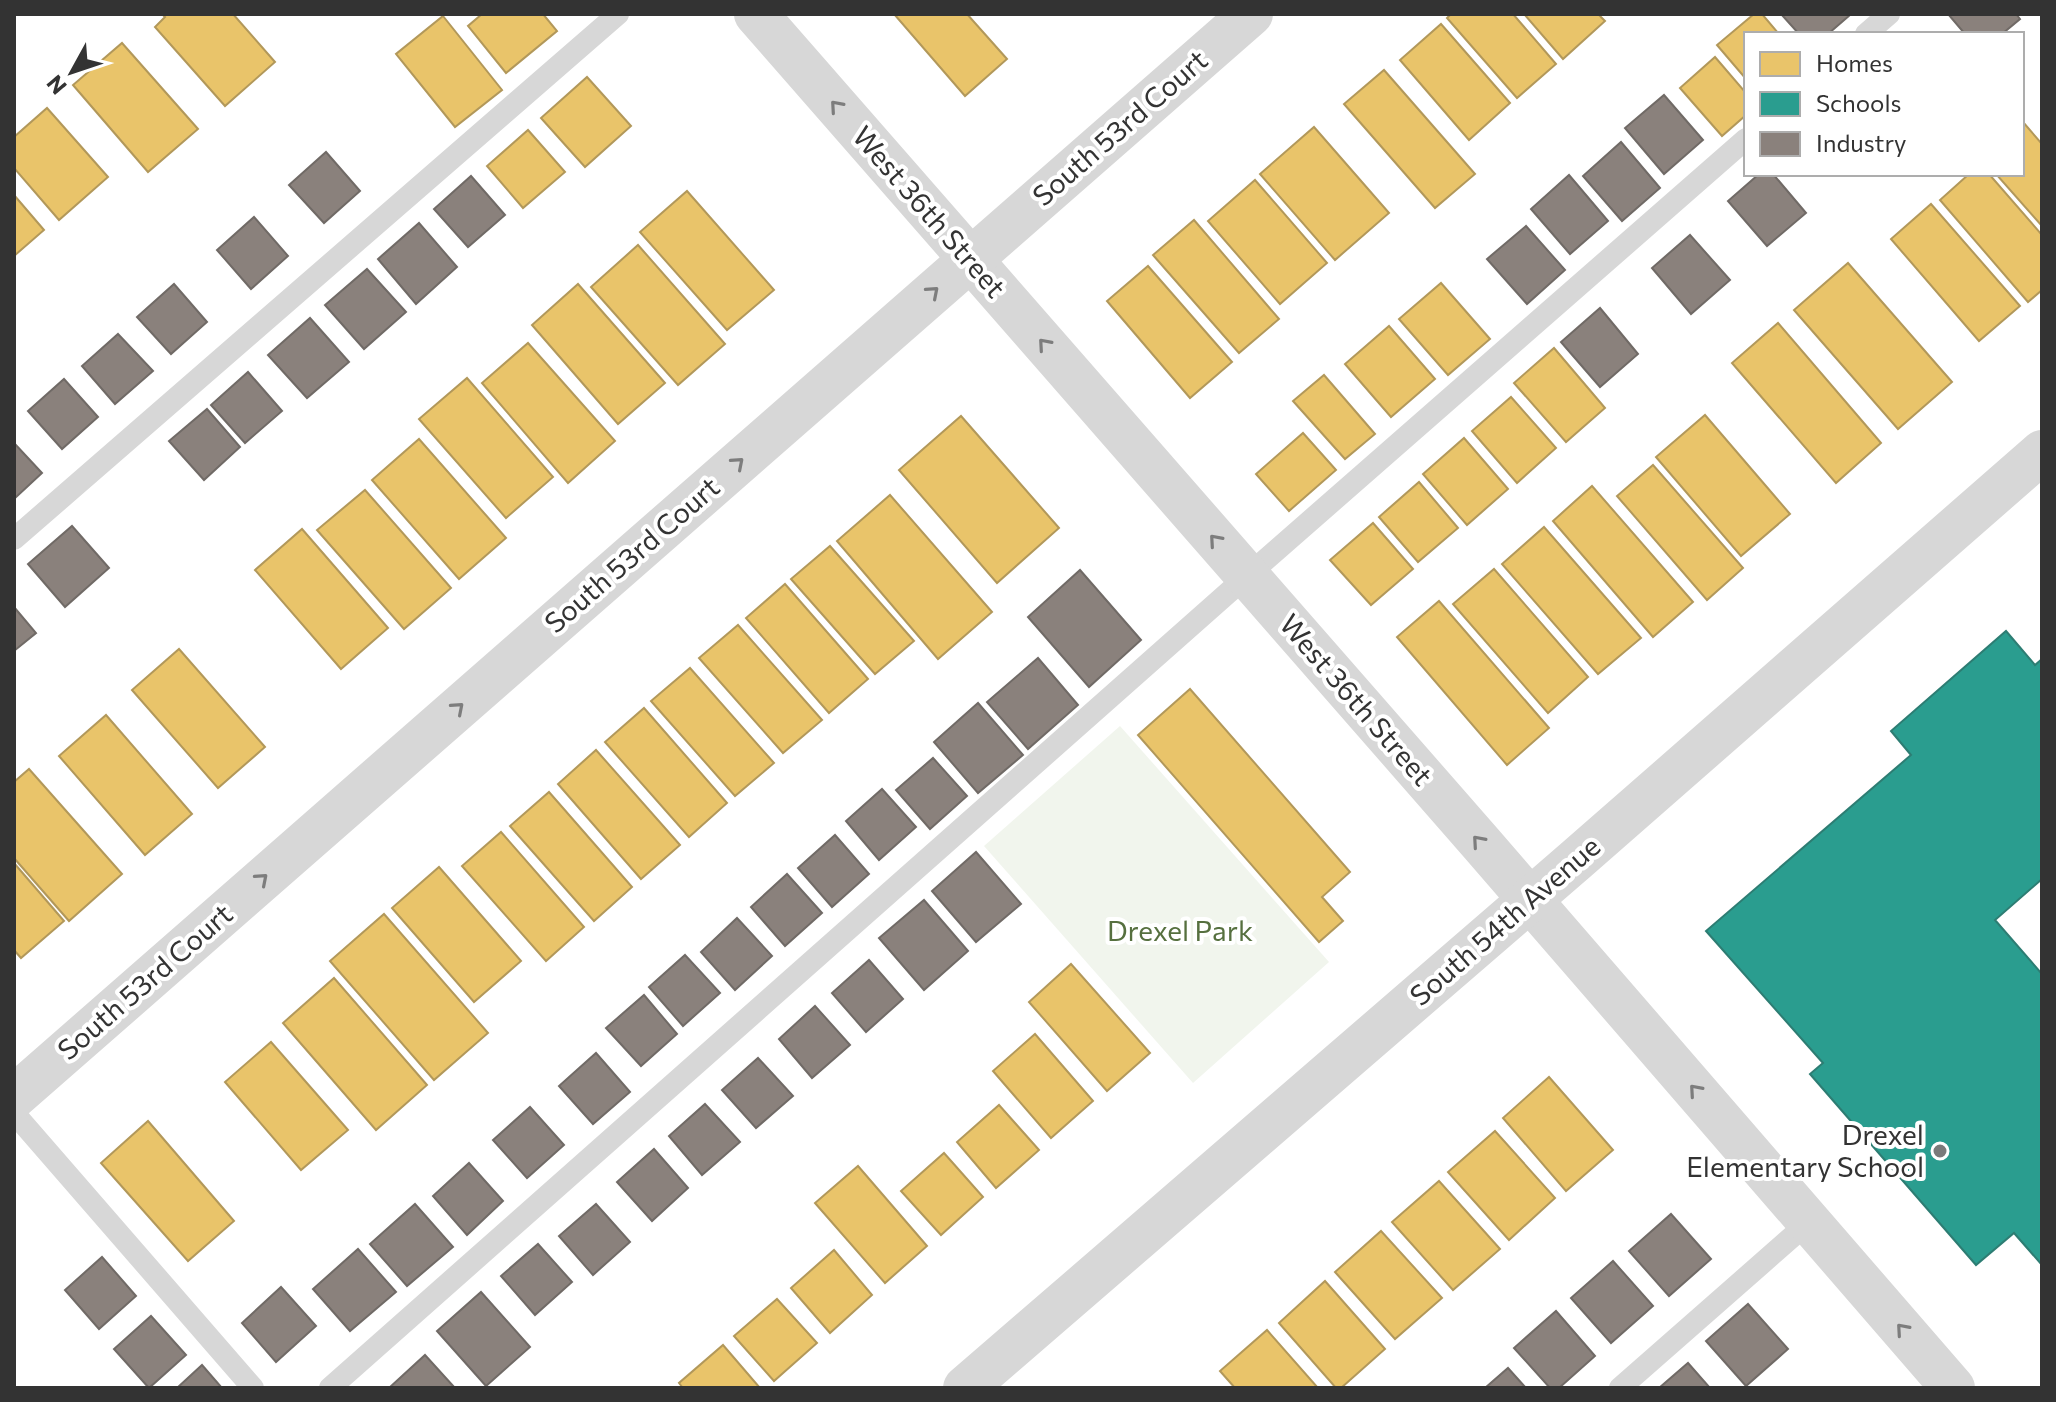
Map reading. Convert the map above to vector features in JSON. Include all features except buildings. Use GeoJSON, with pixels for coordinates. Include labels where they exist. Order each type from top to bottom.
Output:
{"type":"FeatureCollection","features":[{"type":"Feature","properties":{"kind":"street","name":"West 36th Street"},"geometry":{"type":"LineString","coordinates":[[756,14],[1953,1388]]}},
{"type":"Feature","properties":{"kind":"street","name":"South 53rd Court"},"geometry":{"type":"LineString","coordinates":[[14,1097],[1251,14]]}},
{"type":"Feature","properties":{"kind":"street","name":"South 54th Avenue"},"geometry":{"type":"LineString","coordinates":[[965,1388],[2042,452]]}},
{"type":"Feature","properties":{"kind":"lane"},"geometry":{"type":"LineString","coordinates":[[14,539],[618,14]]}},
{"type":"Feature","properties":{"kind":"lane"},"geometry":{"type":"LineString","coordinates":[[1868,32],[1889,14]]}},
{"type":"Feature","properties":{"kind":"lane"},"geometry":{"type":"LineString","coordinates":[[330,1388],[1744,141]]}},
{"type":"Feature","properties":{"kind":"lane"},"geometry":{"type":"LineString","coordinates":[[14,1113],[253,1388]]}},
{"type":"Feature","properties":{"kind":"lane"},"geometry":{"type":"LineString","coordinates":[[1620,1388],[1809,1222]]}},
{"type":"Feature","properties":{"kind":"green space","name":"Drexel Park"},"geometry":{"type":"Polygon","coordinates":[[[1120,726],[1329,962],[1193,1083],[984,846],[1120,726]]]}},
{"type":"Feature","properties":{"kind":"place","name":"Drexel Elementary School"},"geometry":{"type":"Point","coordinates":[1940,1151]}}]}
